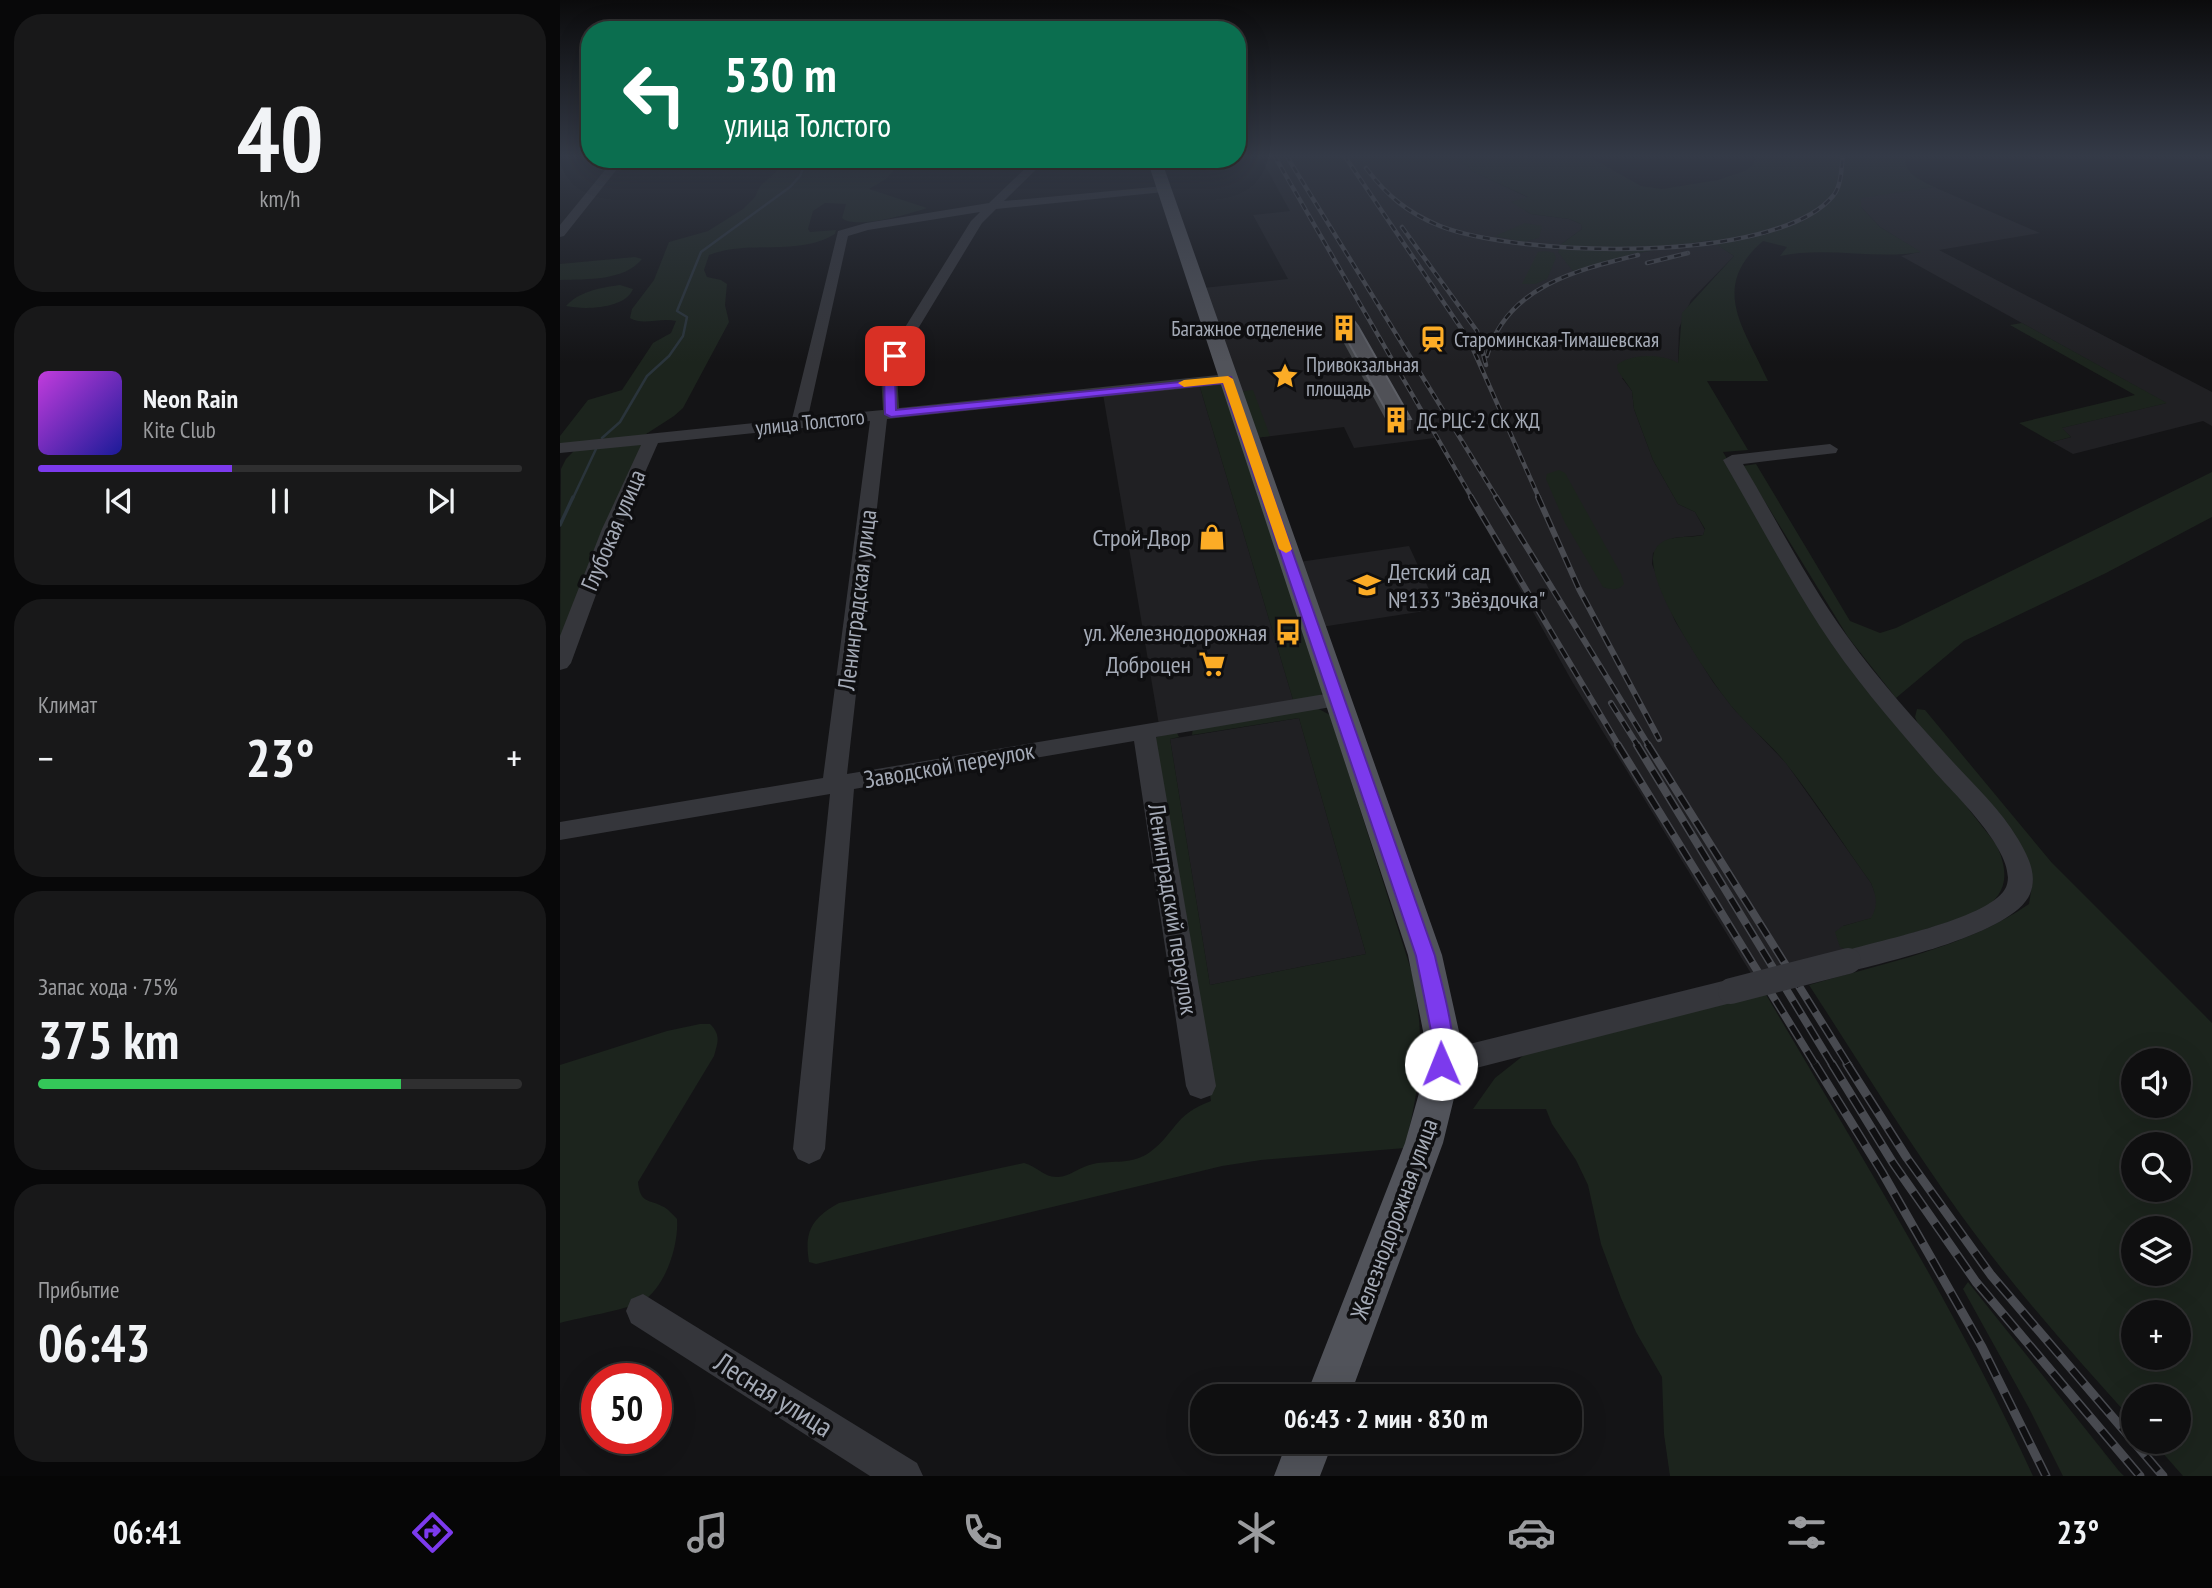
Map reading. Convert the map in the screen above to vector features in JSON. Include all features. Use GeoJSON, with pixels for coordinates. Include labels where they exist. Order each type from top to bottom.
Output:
{"type":"FeatureCollection","features":[{"type":"Feature","properties":{"kind":"main road","name":"Железнодорожная улица"},"geometry":{"type":"LineString","coordinates":[[1176,224],[1425,956],[1442,1036],[1439,1086],[1424,1143],[1333,1384]]}},
{"type":"Feature","properties":{"kind":"main road"},"geometry":{"type":"LineString","coordinates":[[1297,1476],[1305,1454]]}},
{"type":"Feature","properties":{"kind":"street"},"geometry":{"type":"LineString","coordinates":[[799,423],[840,237],[845,233],[884,224]]}},
{"type":"Feature","properties":{"kind":"street","name":"Ленинградская улица"},"geometry":{"type":"LineString","coordinates":[[809,1149],[838,784],[889,374],[895,356],[977,224]]}},
{"type":"Feature","properties":{"kind":"street","name":"улица Толстого"},"geometry":{"type":"LineString","coordinates":[[560,448],[1228,379]]}},
{"type":"Feature","properties":{"kind":"street","name":"Глубокая улица"},"geometry":{"type":"LineString","coordinates":[[560,663],[611,529],[652,438]]}},
{"type":"Feature","properties":{"kind":"street"},"geometry":{"type":"LineString","coordinates":[[1441,1064],[1848,961],[1992,916],[2014,897],[2021,883],[2016,856],[2000,832],[1895,710],[1829,624],[1732,460],[1830,449]]}},
{"type":"Feature","properties":{"kind":"street","name":"Заводской переулок"},"geometry":{"type":"LineString","coordinates":[[560,831],[1337,699]]}},
{"type":"Feature","properties":{"kind":"street","name":"Ленинградский переулок"},"geometry":{"type":"LineString","coordinates":[[1144,732],[1201,1086]]}},
{"type":"Feature","properties":{"kind":"street","name":"Лесная улица"},"geometry":{"type":"LineString","coordinates":[[643,1311],[904,1476]]}},
{"type":"Feature","properties":{"kind":"shaded area"},"geometry":{"type":"Polygon","coordinates":[[[719,224],[809,224],[810,232],[836,230],[835,234],[805,245],[740,248],[709,255],[704,270],[707,277],[727,284],[725,305],[729,322],[683,408],[643,436],[560,444],[560,436],[588,400],[622,390],[653,343],[671,333],[676,321],[635,320],[630,318],[632,309],[654,280],[669,242],[708,231],[719,224]]]}},
{"type":"Feature","properties":{"kind":"shaded area"},"geometry":{"type":"Polygon","coordinates":[[[1258,224],[1581,224],[1582,229],[1560,245],[1573,271],[1633,254],[1711,240],[1734,256],[1691,300],[1679,328],[1678,364],[1622,378],[1632,391],[1634,409],[1653,460],[1678,504],[1695,512],[1705,530],[1703,535],[1673,538],[1653,553],[1652,564],[1675,621],[1713,682],[1733,708],[1786,763],[1871,883],[1877,898],[1872,918],[1843,926],[1849,951],[1752,975],[1573,683],[1435,438],[1354,448],[1344,427],[1255,438],[1203,288],[1288,279],[1258,224]]]}},
{"type":"Feature","properties":{"kind":"shaded area"},"geometry":{"type":"Polygon","coordinates":[[[1523,224],[1542,226],[1539,238],[1524,242],[1495,236],[1523,224]]]}},
{"type":"Feature","properties":{"kind":"shaded area"},"geometry":{"type":"Polygon","coordinates":[[[1581,224],[1877,224],[1921,252],[1886,255],[1815,252],[1780,256],[1787,247],[1763,241],[1747,258],[1738,275],[1735,292],[1736,308],[1742,325],[1768,381],[1707,381],[1748,450],[1723,452],[1820,620],[1996,844],[2003,865],[2004,883],[1995,899],[1978,913],[1867,947],[1849,951],[1840,947],[1835,932],[1843,926],[1871,918],[1874,913],[1876,900],[1871,883],[1788,766],[1723,695],[1668,606],[1653,564],[1655,550],[1664,541],[1703,535],[1705,529],[1695,512],[1678,504],[1653,460],[1634,409],[1632,391],[1618,371],[1617,365],[1631,358],[1647,356],[1678,363],[1682,313],[1734,256],[1710,240],[1633,254],[1573,271],[1558,252],[1560,245],[1582,229],[1581,224]]]}},
{"type":"Feature","properties":{"kind":"shaded area"},"geometry":{"type":"Polygon","coordinates":[[[1877,224],[2019,224],[2040,233],[1939,250],[2212,392],[2212,426],[2203,421],[2073,454],[2052,442],[2071,437],[2061,428],[2166,403],[1901,256],[1920,252],[1877,224]]]}},
{"type":"Feature","properties":{"kind":"shaded area"},"geometry":{"type":"Polygon","coordinates":[[[1538,252],[1554,253],[1556,258],[1547,279],[1535,284],[1522,284],[1538,252]]]}},
{"type":"Feature","properties":{"kind":"shaded area"},"geometry":{"type":"Polygon","coordinates":[[[635,257],[642,259],[616,275],[560,280],[560,264],[635,257]]]}},
{"type":"Feature","properties":{"kind":"shaded area"},"geometry":{"type":"Polygon","coordinates":[[[620,285],[633,289],[622,301],[593,308],[566,306],[584,294],[620,285]]]}},
{"type":"Feature","properties":{"kind":"shaded area"},"geometry":{"type":"Polygon","coordinates":[[[2022,323],[2167,403],[2062,428],[2071,437],[2052,442],[2019,423],[2135,395],[2010,325],[2022,323]]]}},
{"type":"Feature","properties":{"kind":"shaded area"},"geometry":{"type":"Polygon","coordinates":[[[1220,381],[1323,692],[1319,697],[1294,703],[1199,384],[1220,381]]]}},
{"type":"Feature","properties":{"kind":"shaded area"},"geometry":{"type":"Polygon","coordinates":[[[1199,384],[1294,703],[1159,725],[1103,394],[1199,384]]]}},
{"type":"Feature","properties":{"kind":"shaded area"},"geometry":{"type":"Polygon","coordinates":[[[1253,390],[1270,436],[1255,438],[1238,392],[1253,390]]]}},
{"type":"Feature","properties":{"kind":"shaded area"},"geometry":{"type":"Polygon","coordinates":[[[644,442],[560,643],[561,469],[576,449],[644,442]]]}},
{"type":"Feature","properties":{"kind":"shaded area"},"geometry":{"type":"Polygon","coordinates":[[[1756,464],[1850,621],[1880,633],[1896,628],[2212,472],[2212,517],[2106,573],[1964,641],[1896,698],[1848,637],[1743,466],[1756,464]]]}},
{"type":"Feature","properties":{"kind":"shaded area"},"geometry":{"type":"Polygon","coordinates":[[[1559,470],[1565,473],[1621,574],[1624,584],[1617,589],[1603,587],[1565,523],[1546,479],[1547,474],[1559,470]]]}},
{"type":"Feature","properties":{"kind":"shaded area","name":"Детский сад №133 \"Звёздочка\""},"geometry":{"type":"Polygon","coordinates":[[[1409,546],[1438,609],[1321,627],[1299,562],[1409,546]]]}},
{"type":"Feature","properties":{"kind":"shaded area"},"geometry":{"type":"Polygon","coordinates":[[[1317,708],[1330,715],[1412,973],[1419,1020],[1420,1061],[1405,1148],[1261,1160],[1222,1166],[816,1264],[809,1262],[808,1242],[812,1226],[822,1214],[839,1203],[1024,1163],[1049,1176],[1058,1177],[1093,1164],[1137,1159],[1159,1145],[1189,1112],[1211,1101],[1154,738],[1176,731],[1179,737],[1170,739],[1210,985],[1366,954],[1299,718],[1192,735],[1193,728],[1317,708]]]}},
{"type":"Feature","properties":{"kind":"shaded area"},"geometry":{"type":"Polygon","coordinates":[[[1917,709],[1925,710],[2052,863],[2212,1023],[2212,1476],[2183,1476],[2164,1454],[2191,1454],[2191,1384],[2121,1384],[2121,1408],[2017,1288],[1981,1242],[1893,1115],[1809,985],[1951,943],[2004,919],[2029,904],[2033,880],[1915,717],[1917,709]]]}},
{"type":"Feature","properties":{"kind":"shaded area"},"geometry":{"type":"Polygon","coordinates":[[[1299,718],[1366,954],[1210,985],[1170,739],[1299,718]]]}},
{"type":"Feature","properties":{"kind":"shaded area"},"geometry":{"type":"Polygon","coordinates":[[[1764,991],[1939,1291],[2033,1476],[1670,1476],[1664,1434],[1662,1377],[1636,1332],[1621,1298],[1601,1244],[1588,1185],[1576,1160],[1552,1124],[1546,1109],[1473,1109],[1495,1078],[1528,1052],[1764,991]]]}},
{"type":"Feature","properties":{"kind":"shaded area"},"geometry":{"type":"Polygon","coordinates":[[[710,1024],[716,1032],[714,1056],[638,1182],[641,1194],[646,1200],[664,1207],[677,1219],[676,1241],[669,1265],[657,1287],[641,1302],[560,1323],[560,1065],[667,1031],[710,1024]]]}},
{"type":"Feature","properties":{"kind":"shaded area"},"geometry":{"type":"Polygon","coordinates":[[[1968,1282],[2124,1476],[2063,1476],[1963,1289],[1968,1282]]]}},
{"type":"Feature","properties":{"kind":"building"},"geometry":{"type":"Polygon","coordinates":[[[1349,314],[1411,419],[1392,421],[1334,316],[1349,314]]]}},
{"type":"Feature","properties":{"kind":"waterway"},"geometry":{"type":"LineString","coordinates":[[602,438],[620,422],[647,376],[669,356],[683,336],[687,317],[677,311],[701,252],[740,224]]}},
{"type":"Feature","properties":{"kind":"waterway"},"geometry":{"type":"LineString","coordinates":[[573,498],[596,449]]}},
{"type":"Feature","properties":{"kind":"waterway"},"geometry":{"type":"LineString","coordinates":[[560,525],[573,497]]}},
{"type":"Feature","properties":{"kind":"railway"},"geometry":{"type":"LineString","coordinates":[[1314,224],[1472,498]]}},
{"type":"Feature","properties":{"kind":"railway"},"geometry":{"type":"LineString","coordinates":[[1328,224],[1497,498]]}},
{"type":"Feature","properties":{"kind":"railway"},"geometry":{"type":"LineString","coordinates":[[1391,224],[1469,340],[1539,498]]}},
{"type":"Feature","properties":{"kind":"railway"},"geometry":{"type":"LineString","coordinates":[[1436,224],[1477,236],[1527,244],[1584,248],[1704,244],[1758,234],[1786,224]]}},
{"type":"Feature","properties":{"kind":"railway"},"geometry":{"type":"LineString","coordinates":[[1402,227],[1477,331],[1486,365]]}},
{"type":"Feature","properties":{"kind":"railway"},"geometry":{"type":"LineString","coordinates":[[1647,263],[1688,253]]}},
{"type":"Feature","properties":{"kind":"railway"},"geometry":{"type":"LineString","coordinates":[[1487,356],[1496,332],[1510,313],[1546,285],[1591,267],[1638,255]]}},
{"type":"Feature","properties":{"kind":"railway"},"geometry":{"type":"LineString","coordinates":[[1471,497],[1619,746]]}},
{"type":"Feature","properties":{"kind":"railway"},"geometry":{"type":"LineString","coordinates":[[1496,497],[1649,746]]}},
{"type":"Feature","properties":{"kind":"railway"},"geometry":{"type":"LineString","coordinates":[[1538,497],[1579,589],[1659,739]]}},
{"type":"Feature","properties":{"kind":"railway"},"geometry":{"type":"LineString","coordinates":[[1611,703],[1638,746]]}},
{"type":"Feature","properties":{"kind":"railway"},"geometry":{"type":"LineString","coordinates":[[1618,745],[1816,1066]]}},
{"type":"Feature","properties":{"kind":"railway"},"geometry":{"type":"LineString","coordinates":[[1637,745],[1833,1066]]}},
{"type":"Feature","properties":{"kind":"railway"},"geometry":{"type":"LineString","coordinates":[[1648,745],[1849,1066]]}},
{"type":"Feature","properties":{"kind":"railway"},"geometry":{"type":"LineString","coordinates":[[1815,1064],[1882,1172],[1982,1347],[2046,1476]]}},
{"type":"Feature","properties":{"kind":"railway"},"geometry":{"type":"LineString","coordinates":[[1832,1064],[1893,1163],[1976,1282],[2140,1476]]}},
{"type":"Feature","properties":{"kind":"railway"},"geometry":{"type":"LineString","coordinates":[[1847,1064],[1907,1158],[1991,1275],[2163,1476]]}},
{"type":"Feature","properties":{"kind":"slow traffic"},"geometry":{"type":"LineString","coordinates":[[1184,383],[1228,379],[1286,549]]}},
{"type":"Feature","properties":{"kind":"place","name":"Багажное отделение"},"geometry":{"type":"Point","coordinates":[1344,328]}},
{"type":"Feature","properties":{"kind":"place","name":"Староминская-Тимашевская"},"geometry":{"type":"Point","coordinates":[1433,339]}},
{"type":"Feature","properties":{"kind":"place","name":"Привокзальная площадь"},"geometry":{"type":"Point","coordinates":[1285,376]}},
{"type":"Feature","properties":{"kind":"place","name":"ДС РЦС-2 СК ЖД"},"geometry":{"type":"Point","coordinates":[1396,420]}},
{"type":"Feature","properties":{"kind":"place","name":"Строй-Двор"},"geometry":{"type":"Point","coordinates":[1212,537]}},
{"type":"Feature","properties":{"kind":"place","name":"Детский сад №133 \"Звёздочка\""},"geometry":{"type":"Point","coordinates":[1367,585]}},
{"type":"Feature","properties":{"kind":"place","name":"ул. Железнодорожная"},"geometry":{"type":"Point","coordinates":[1288,632]}},
{"type":"Feature","properties":{"kind":"place","name":"Доброцен"},"geometry":{"type":"Point","coordinates":[1212,664]}},
{"type":"Feature","properties":{"kind":"route"},"geometry":{"type":"LineString","coordinates":[[895,356],[889,374],[891,414],[1228,379],[1425,956],[1437,1002],[1442,1036],[1441,1064]]}}]}
